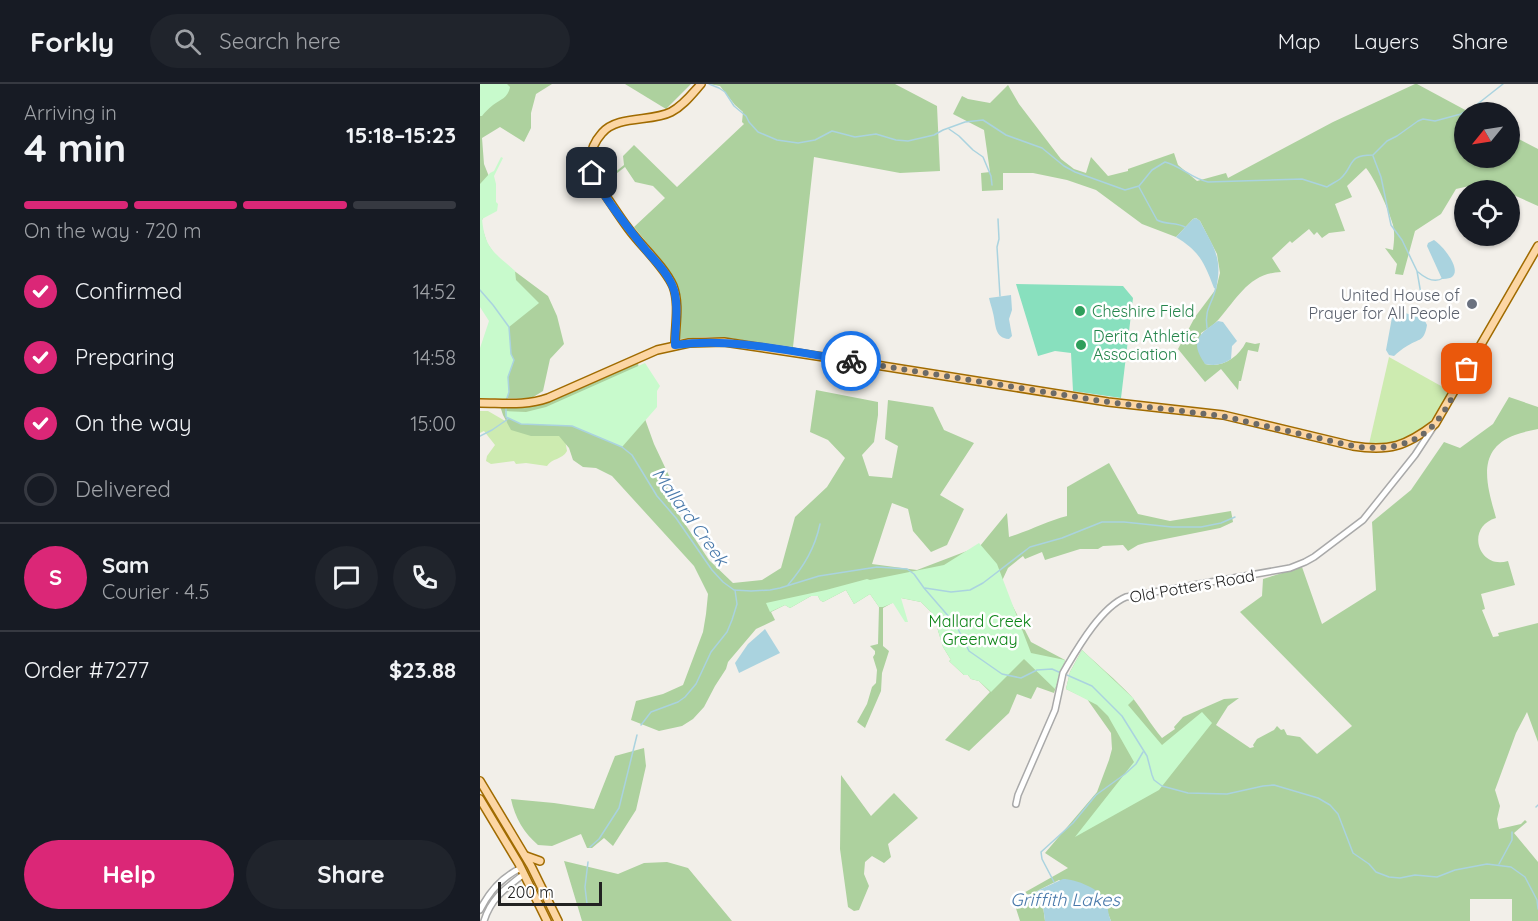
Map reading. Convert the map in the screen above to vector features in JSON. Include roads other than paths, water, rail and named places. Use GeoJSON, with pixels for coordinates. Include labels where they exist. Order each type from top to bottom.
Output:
{"type":"FeatureCollection","features":[{"type":"Feature","properties":{"kind":"main road"},"geometry":{"type":"LineString","coordinates":[[675,345],[676,303],[672,286],[598,184],[591,167],[591,153],[604,130],[623,122],[669,113],[678,108],[700,84]]}},
{"type":"Feature","properties":{"kind":"main road"},"geometry":{"type":"LineString","coordinates":[[480,403],[517,404],[543,400],[643,355],[675,345],[699,342],[731,343],[1108,402],[1220,415],[1362,447],[1388,448],[1416,438],[1435,424],[1538,246]]}},
{"type":"Feature","properties":{"kind":"main road"},"geometry":{"type":"LineString","coordinates":[[480,781],[531,866],[552,921]]}},
{"type":"Feature","properties":{"kind":"main road"},"geometry":{"type":"LineString","coordinates":[[480,799],[523,871],[539,904],[552,921]]}},
{"type":"Feature","properties":{"kind":"main road"},"geometry":{"type":"LineString","coordinates":[[485,807],[490,806],[517,840]]}},
{"type":"Feature","properties":{"kind":"main road"},"geometry":{"type":"LineString","coordinates":[[498,828],[524,862],[531,866]]}},
{"type":"Feature","properties":{"kind":"main road"},"geometry":{"type":"LineString","coordinates":[[525,856],[540,861]]}},
{"type":"Feature","properties":{"kind":"main road"},"geometry":{"type":"LineString","coordinates":[[523,871],[529,873],[552,921]]}},
{"type":"Feature","properties":{"kind":"street","name":"Old Potters Road"},"geometry":{"type":"LineString","coordinates":[[1016,804],[1055,710],[1065,669],[1104,612],[1126,597],[1290,568],[1305,562],[1363,520],[1385,494],[1435,424]]}},
{"type":"Feature","properties":{"kind":"street"},"geometry":{"type":"LineString","coordinates":[[1416,438],[1421,445]]}},
{"type":"Feature","properties":{"kind":"street"},"geometry":{"type":"LineString","coordinates":[[480,910],[496,886],[509,875],[523,871]]}},
{"type":"Feature","properties":{"kind":"street"},"geometry":{"type":"LineString","coordinates":[[484,921],[494,900],[523,871]]}},
{"type":"Feature","properties":{"kind":"water"},"geometry":{"type":"Polygon","coordinates":[[[1196,218],[1200,221],[1216,253],[1218,278],[1216,289],[1200,258],[1176,237],[1196,218]]]}},
{"type":"Feature","properties":{"kind":"water"},"geometry":{"type":"Polygon","coordinates":[[[1434,240],[1453,262],[1455,269],[1450,278],[1442,279],[1427,246],[1434,240]]]}},
{"type":"Feature","properties":{"kind":"water"},"geometry":{"type":"Polygon","coordinates":[[[1011,295],[1012,310],[1009,319],[1012,336],[1009,339],[998,333],[989,298],[1011,295]]]}},
{"type":"Feature","properties":{"kind":"water"},"geometry":{"type":"Polygon","coordinates":[[[1399,311],[1424,319],[1427,325],[1421,339],[1403,348],[1394,356],[1389,355],[1386,350],[1393,312],[1399,311]]]}},
{"type":"Feature","properties":{"kind":"water"},"geometry":{"type":"Polygon","coordinates":[[[1218,321],[1223,322],[1237,341],[1232,346],[1231,359],[1218,365],[1205,364],[1198,349],[1198,339],[1218,321]]]}},
{"type":"Feature","properties":{"kind":"water"},"geometry":{"type":"Polygon","coordinates":[[[765,629],[780,653],[739,673],[735,663],[748,644],[765,629]]]}},
{"type":"Feature","properties":{"kind":"water","name":"Griffith Lakes"},"geometry":{"type":"Polygon","coordinates":[[[1063,879],[1081,883],[1099,893],[1107,904],[1111,921],[1045,921],[1043,906],[1034,894],[1063,879]]]}},
{"type":"Feature","properties":{"kind":"waterway"},"geometry":{"type":"LineString","coordinates":[[709,84],[725,92],[734,106],[746,116],[758,132],[777,140],[798,143],[815,140],[832,131],[855,137],[876,134],[908,141],[934,135],[965,122],[983,120],[1006,135],[1042,148],[1075,172],[1125,190],[1139,186],[1152,170],[1165,162],[1208,182],[1302,179],[1327,187],[1340,179],[1355,159],[1364,155],[1373,155],[1387,141],[1418,121],[1423,119],[1435,121],[1461,114],[1503,84]]}},
{"type":"Feature","properties":{"kind":"waterway"},"geometry":{"type":"LineString","coordinates":[[949,129],[983,157],[991,176],[992,185]]}},
{"type":"Feature","properties":{"kind":"waterway"},"geometry":{"type":"LineString","coordinates":[[1373,156],[1381,177],[1391,225],[1402,240],[1417,271],[1422,300]]}},
{"type":"Feature","properties":{"kind":"waterway"},"geometry":{"type":"LineString","coordinates":[[1139,187],[1157,220],[1185,227]]}},
{"type":"Feature","properties":{"kind":"waterway"},"geometry":{"type":"LineString","coordinates":[[998,219],[1000,296]]}},
{"type":"Feature","properties":{"kind":"waterway"},"geometry":{"type":"LineString","coordinates":[[1418,272],[1433,280],[1443,278]]}},
{"type":"Feature","properties":{"kind":"waterway"},"geometry":{"type":"LineString","coordinates":[[1207,328],[1208,310],[1216,287]]}},
{"type":"Feature","properties":{"kind":"waterway","name":"Mallard Creek"},"geometry":{"type":"LineString","coordinates":[[480,290],[509,327],[511,354],[514,360],[508,377],[509,392],[506,401]]}},
{"type":"Feature","properties":{"kind":"waterway","name":"Mallard Creek"},"geometry":{"type":"LineString","coordinates":[[506,406],[506,416]]}},
{"type":"Feature","properties":{"kind":"waterway","name":"Mallard Creek"},"geometry":{"type":"LineString","coordinates":[[506,417],[521,424],[572,426],[622,447],[632,455],[657,496],[676,518],[712,570],[734,590],[770,590],[819,576],[877,567],[907,569],[914,574],[956,625],[969,651],[1002,674],[1021,678],[1037,670],[1052,669],[1061,673]]}},
{"type":"Feature","properties":{"kind":"waterway"},"geometry":{"type":"LineString","coordinates":[[480,436],[507,418]]}},
{"type":"Feature","properties":{"kind":"waterway"},"geometry":{"type":"LineString","coordinates":[[925,588],[951,592],[970,590],[983,583],[1030,547],[1062,538],[1102,522],[1201,527],[1221,523],[1235,517]]}},
{"type":"Feature","properties":{"kind":"waterway"},"geometry":{"type":"LineString","coordinates":[[788,585],[808,556],[820,524]]}},
{"type":"Feature","properties":{"kind":"waterway"},"geometry":{"type":"LineString","coordinates":[[641,725],[651,712],[678,702],[696,684],[711,652],[727,632],[732,620],[737,604],[735,590]]}},
{"type":"Feature","properties":{"kind":"waterway","name":"Mallard Creek"},"geometry":{"type":"LineString","coordinates":[[1067,675],[1092,686],[1122,716],[1147,756],[1154,780],[1162,786],[1188,793],[1227,794],[1274,785],[1318,798],[1330,805],[1338,814],[1353,853],[1376,872],[1400,878],[1415,875],[1437,877],[1455,870],[1487,864],[1511,867],[1525,877],[1537,900],[1538,909]]}},
{"type":"Feature","properties":{"kind":"waterway"},"geometry":{"type":"LineString","coordinates":[[590,847],[599,839],[619,808],[637,735]]}},
{"type":"Feature","properties":{"kind":"waterway"},"geometry":{"type":"LineString","coordinates":[[1054,882],[1042,859],[1041,852],[1073,823],[1096,795],[1136,764],[1143,752]]}},
{"type":"Feature","properties":{"kind":"waterway"},"geometry":{"type":"LineString","coordinates":[[1499,864],[1512,840],[1512,832]]}},
{"type":"Feature","properties":{"kind":"waterway"},"geometry":{"type":"LineString","coordinates":[[587,904],[585,887],[588,862]]}},
{"type":"Feature","properties":{"kind":"place","name":"United House of Prayer for All People"},"geometry":{"type":"Point","coordinates":[1472,304]}},
{"type":"Feature","properties":{"kind":"place","name":"Cheshire Field"},"geometry":{"type":"Point","coordinates":[1080,311]}},
{"type":"Feature","properties":{"kind":"place","name":"Derita Athletic Association"},"geometry":{"type":"Point","coordinates":[1081,345]}},
{"type":"Feature","properties":{"kind":"park label","name":"Mallard Creek Greenway"},"geometry":{"type":"Point","coordinates":[980,630]}}]}
